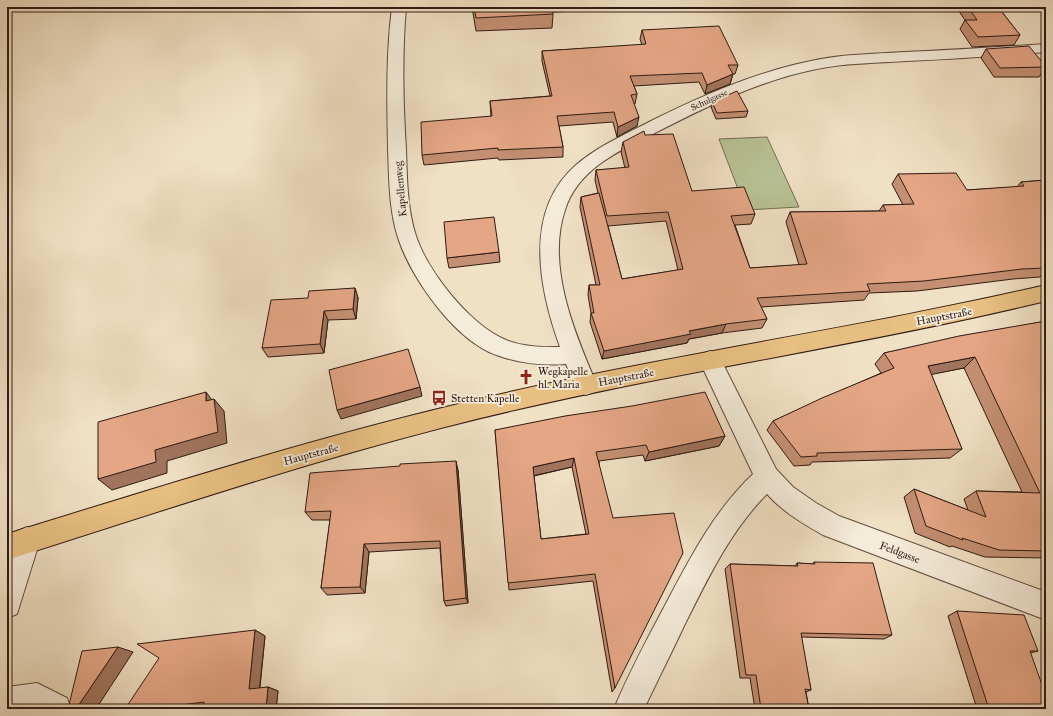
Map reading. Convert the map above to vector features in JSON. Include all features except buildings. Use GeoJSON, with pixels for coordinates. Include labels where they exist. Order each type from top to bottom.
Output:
{"type":"FeatureCollection","features":[{"type":"Feature","properties":{"kind":"main road","name":"Hauptstraße"},"geometry":{"type":"LineString","coordinates":[[17,544],[257,469],[445,417],[586,385],[961,313],[1046,293]]}},
{"type":"Feature","properties":{"kind":"street","name":"Kapellenweg"},"geometry":{"type":"LineString","coordinates":[[399,7],[395,45],[394,78],[398,190],[403,222],[419,266],[440,297],[475,332],[488,341],[500,347],[528,354],[553,357],[573,355]]}},
{"type":"Feature","properties":{"kind":"street","name":"Schulgasse"},"geometry":{"type":"LineString","coordinates":[[573,355],[560,319],[551,276],[552,227],[555,212],[565,188],[583,168],[600,156],[638,135],[717,96],[761,79],[811,65],[856,59],[1046,48]]}},
{"type":"Feature","properties":{"kind":"street"},"geometry":{"type":"LineString","coordinates":[[573,355],[586,385]]}},
{"type":"Feature","properties":{"kind":"street","name":"Feldgasse"},"geometry":{"type":"LineString","coordinates":[[710,360],[767,477],[784,495],[807,512],[832,526],[1046,606]]}},
{"type":"Feature","properties":{"kind":"street"},"geometry":{"type":"LineString","coordinates":[[629,709],[696,572],[738,506],[752,490],[767,477]]}},
{"type":"Feature","properties":{"kind":"street"},"geometry":{"type":"LineString","coordinates":[[7,604],[17,544]]}},
{"type":"Feature","properties":{"kind":"street"},"geometry":{"type":"LineString","coordinates":[[7,702],[38,698],[56,709]]}},
{"type":"Feature","properties":{"kind":"green space"},"geometry":{"type":"Polygon","coordinates":[[[767,137],[799,207],[746,210],[719,139],[767,137]]]}},
{"type":"Feature","properties":{"kind":"place","name":"Wegkapelle hl. Maria"},"geometry":{"type":"Point","coordinates":[526,377]}},
{"type":"Feature","properties":{"kind":"place","name":"Stetten Kapelle"},"geometry":{"type":"Point","coordinates":[439,398]}}]}
